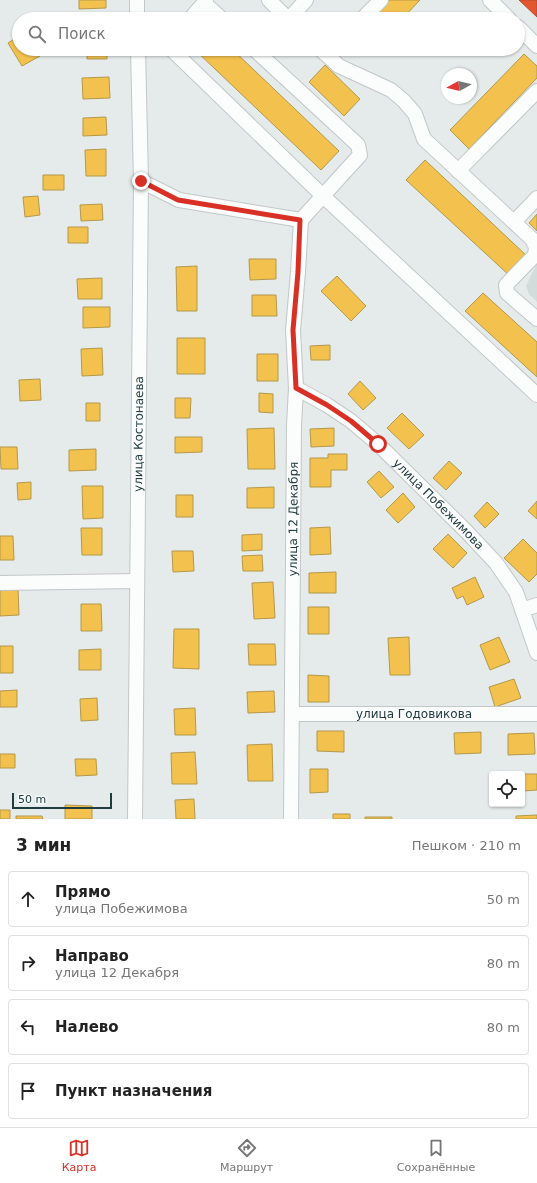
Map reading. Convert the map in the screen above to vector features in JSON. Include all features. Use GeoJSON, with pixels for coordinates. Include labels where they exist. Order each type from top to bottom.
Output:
{"type":"FeatureCollection","features":[{"type":"Feature","properties":{"kind":"street"},"geometry":{"type":"LineString","coordinates":[[137,0],[137,12]]}},
{"type":"Feature","properties":{"kind":"street"},"geometry":{"type":"LineString","coordinates":[[269,0],[281,12]]}},
{"type":"Feature","properties":{"kind":"street"},"geometry":{"type":"LineString","coordinates":[[295,12],[306,0]]}},
{"type":"Feature","properties":{"kind":"street"},"geometry":{"type":"LineString","coordinates":[[369,12],[381,0]]}},
{"type":"Feature","properties":{"kind":"street"},"geometry":{"type":"LineString","coordinates":[[490,0],[502,12]]}},
{"type":"Feature","properties":{"kind":"street"},"geometry":{"type":"LineString","coordinates":[[196,12],[205,1],[215,12]]}},
{"type":"Feature","properties":{"kind":"street"},"geometry":{"type":"LineString","coordinates":[[525,34],[537,46]]}},
{"type":"Feature","properties":{"kind":"street","name":"улица Костонаева"},"geometry":{"type":"LineString","coordinates":[[135,819],[141,181],[138,56]]}},
{"type":"Feature","properties":{"kind":"street"},"geometry":{"type":"LineString","coordinates":[[178,56],[323,196],[537,395]]}},
{"type":"Feature","properties":{"kind":"street"},"geometry":{"type":"LineString","coordinates":[[141,181],[178,200],[300,220],[360,155],[358,145],[262,56]]}},
{"type":"Feature","properties":{"kind":"street"},"geometry":{"type":"LineString","coordinates":[[330,56],[339,66],[390,90],[404,102],[415,114],[424,139],[532,239],[536,247],[535,255],[506,285],[507,292],[537,319]]}},
{"type":"Feature","properties":{"kind":"street"},"geometry":{"type":"LineString","coordinates":[[458,171],[537,91]]}},
{"type":"Feature","properties":{"kind":"street"},"geometry":{"type":"LineString","coordinates":[[514,222],[537,198]]}},
{"type":"Feature","properties":{"kind":"street","name":"улица 12 Декабря"},"geometry":{"type":"LineString","coordinates":[[290,819],[294,425],[296,388],[293,330],[298,272],[300,220]]}},
{"type":"Feature","properties":{"kind":"street","name":"улица Побежимова"},"geometry":{"type":"LineString","coordinates":[[296,388],[327,405],[351,421],[378,444],[466,531],[496,563],[516,592],[537,653]]}},
{"type":"Feature","properties":{"kind":"street"},"geometry":{"type":"LineString","coordinates":[[0,582],[137,581]]}},
{"type":"Feature","properties":{"kind":"street"},"geometry":{"type":"LineString","coordinates":[[522,610],[537,605]]}},
{"type":"Feature","properties":{"kind":"street","name":"улица Годовикова"},"geometry":{"type":"LineString","coordinates":[[292,714],[537,714]]}},
{"type":"Feature","properties":{"kind":"shaded area"},"geometry":{"type":"Polygon","coordinates":[[[537,263],[537,302],[529,294],[526,286],[537,263]]]}},
{"type":"Feature","properties":{"kind":"building: Жильё"},"geometry":{"type":"Polygon","coordinates":[[[79,0],[106,0],[106,8],[79,9],[79,0]]]}},
{"type":"Feature","properties":{"kind":"building: Жильё"},"geometry":{"type":"Polygon","coordinates":[[[386,0],[420,0],[409,12],[374,12],[386,0]]]}},
{"type":"Feature","properties":{"kind":"building: Жильё"},"geometry":{"type":"Polygon","coordinates":[[[12,40],[12,50],[8,43],[12,40]]]}},
{"type":"Feature","properties":{"kind":"building: Жильё"},"geometry":{"type":"Polygon","coordinates":[[[525,55],[537,66],[537,78],[469,149],[450,130],[477,104],[522,56],[525,55]]]}},
{"type":"Feature","properties":{"kind":"building: Жильё"},"geometry":{"type":"Polygon","coordinates":[[[16,56],[40,56],[22,66],[16,56]]]}},
{"type":"Feature","properties":{"kind":"building: Жильё"},"geometry":{"type":"Polygon","coordinates":[[[87,56],[107,56],[107,59],[87,59],[87,56]]]}},
{"type":"Feature","properties":{"kind":"building: Жильё"},"geometry":{"type":"Polygon","coordinates":[[[201,56],[239,56],[339,151],[321,170],[201,56]]]}},
{"type":"Feature","properties":{"kind":"building: Жильё"},"geometry":{"type":"Polygon","coordinates":[[[325,65],[360,99],[344,116],[309,82],[325,65]]]}},
{"type":"Feature","properties":{"kind":"building: Жильё"},"geometry":{"type":"Polygon","coordinates":[[[109,77],[110,98],[83,99],[82,78],[109,77]]]}},
{"type":"Feature","properties":{"kind":"building: Жильё"},"geometry":{"type":"Polygon","coordinates":[[[106,117],[107,135],[83,136],[83,118],[106,117]]]}},
{"type":"Feature","properties":{"kind":"building: Жильё"},"geometry":{"type":"Polygon","coordinates":[[[106,149],[106,176],[86,176],[85,150],[106,149]]]}},
{"type":"Feature","properties":{"kind":"building: Жильё"},"geometry":{"type":"Polygon","coordinates":[[[425,160],[529,258],[511,277],[406,180],[425,160]]]}},
{"type":"Feature","properties":{"kind":"building: Жильё"},"geometry":{"type":"Polygon","coordinates":[[[43,175],[64,175],[64,190],[43,190],[43,175]]]}},
{"type":"Feature","properties":{"kind":"building: Жильё"},"geometry":{"type":"Polygon","coordinates":[[[38,196],[40,215],[25,217],[23,197],[38,196]]]}},
{"type":"Feature","properties":{"kind":"building: Жильё"},"geometry":{"type":"Polygon","coordinates":[[[102,204],[103,220],[81,221],[80,205],[102,204]]]}},
{"type":"Feature","properties":{"kind":"building: Жильё"},"geometry":{"type":"Polygon","coordinates":[[[537,214],[537,231],[529,223],[537,214]]]}},
{"type":"Feature","properties":{"kind":"building: Жильё"},"geometry":{"type":"Polygon","coordinates":[[[68,227],[88,227],[88,243],[68,243],[68,227]]]}},
{"type":"Feature","properties":{"kind":"building: Жильё"},"geometry":{"type":"Polygon","coordinates":[[[249,259],[276,259],[276,279],[250,280],[249,259]]]}},
{"type":"Feature","properties":{"kind":"building: Жильё"},"geometry":{"type":"Polygon","coordinates":[[[197,266],[197,311],[177,311],[176,267],[197,266]]]}},
{"type":"Feature","properties":{"kind":"building: Жильё"},"geometry":{"type":"Polygon","coordinates":[[[337,276],[366,306],[351,321],[321,291],[337,276]]]}},
{"type":"Feature","properties":{"kind":"building: Жильё"},"geometry":{"type":"Polygon","coordinates":[[[102,278],[102,299],[78,299],[77,279],[102,278]]]}},
{"type":"Feature","properties":{"kind":"building: Жильё"},"geometry":{"type":"Polygon","coordinates":[[[483,293],[537,342],[537,377],[465,311],[483,293]]]}},
{"type":"Feature","properties":{"kind":"building: Жильё"},"geometry":{"type":"Polygon","coordinates":[[[252,295],[276,295],[277,316],[252,316],[252,295]]]}},
{"type":"Feature","properties":{"kind":"building: Жильё"},"geometry":{"type":"Polygon","coordinates":[[[83,307],[110,307],[110,327],[83,328],[83,307]]]}},
{"type":"Feature","properties":{"kind":"building: Жильё"},"geometry":{"type":"Polygon","coordinates":[[[177,338],[205,338],[205,374],[177,374],[177,338]]]}},
{"type":"Feature","properties":{"kind":"building: Жильё"},"geometry":{"type":"Polygon","coordinates":[[[330,345],[330,360],[311,360],[310,346],[330,345]]]}},
{"type":"Feature","properties":{"kind":"building: Жильё"},"geometry":{"type":"Polygon","coordinates":[[[102,348],[103,375],[82,376],[81,349],[102,348]]]}},
{"type":"Feature","properties":{"kind":"building: Жильё"},"geometry":{"type":"Polygon","coordinates":[[[257,354],[278,354],[278,381],[257,381],[257,354]]]}},
{"type":"Feature","properties":{"kind":"building: Жильё"},"geometry":{"type":"Polygon","coordinates":[[[40,379],[41,400],[20,401],[19,380],[40,379]]]}},
{"type":"Feature","properties":{"kind":"building: Жильё"},"geometry":{"type":"Polygon","coordinates":[[[360,381],[376,398],[363,410],[348,394],[360,381]]]}},
{"type":"Feature","properties":{"kind":"building: Жильё"},"geometry":{"type":"Polygon","coordinates":[[[259,393],[273,394],[273,413],[259,412],[259,393]]]}},
{"type":"Feature","properties":{"kind":"building: Жильё"},"geometry":{"type":"Polygon","coordinates":[[[175,398],[191,398],[190,418],[175,418],[175,398]]]}},
{"type":"Feature","properties":{"kind":"building: Жильё"},"geometry":{"type":"Polygon","coordinates":[[[86,403],[100,403],[100,421],[86,421],[86,403]]]}},
{"type":"Feature","properties":{"kind":"building: Жильё"},"geometry":{"type":"Polygon","coordinates":[[[402,413],[424,435],[409,449],[387,428],[402,413]]]}},
{"type":"Feature","properties":{"kind":"building: Жильё"},"geometry":{"type":"Polygon","coordinates":[[[274,428],[275,469],[248,469],[247,429],[274,428]]]}},
{"type":"Feature","properties":{"kind":"building: Жильё"},"geometry":{"type":"Polygon","coordinates":[[[334,428],[334,446],[311,447],[310,429],[334,428]]]}},
{"type":"Feature","properties":{"kind":"building: Жильё"},"geometry":{"type":"Polygon","coordinates":[[[175,437],[202,437],[202,452],[175,453],[175,437]]]}},
{"type":"Feature","properties":{"kind":"building: Жильё"},"geometry":{"type":"Polygon","coordinates":[[[0,447],[17,447],[18,469],[1,469],[0,447]]]}},
{"type":"Feature","properties":{"kind":"building: Жильё"},"geometry":{"type":"Polygon","coordinates":[[[96,449],[96,470],[69,471],[69,450],[96,449]]]}},
{"type":"Feature","properties":{"kind":"building: Жильё"},"geometry":{"type":"Polygon","coordinates":[[[328,454],[347,454],[347,470],[331,470],[331,487],[310,487],[310,458],[328,458],[328,454]]]}},
{"type":"Feature","properties":{"kind":"building: Жильё"},"geometry":{"type":"Polygon","coordinates":[[[449,461],[462,473],[446,490],[433,478],[449,461]]]}},
{"type":"Feature","properties":{"kind":"building: Жильё"},"geometry":{"type":"Polygon","coordinates":[[[379,471],[394,487],[381,498],[367,482],[379,471]]]}},
{"type":"Feature","properties":{"kind":"building: Жильё"},"geometry":{"type":"Polygon","coordinates":[[[31,482],[31,499],[18,500],[17,483],[31,482]]]}},
{"type":"Feature","properties":{"kind":"building: Жильё"},"geometry":{"type":"Polygon","coordinates":[[[82,486],[103,486],[103,518],[83,519],[82,486]]]}},
{"type":"Feature","properties":{"kind":"building: Жильё"},"geometry":{"type":"Polygon","coordinates":[[[274,487],[274,508],[247,508],[247,488],[274,487]]]}},
{"type":"Feature","properties":{"kind":"building: Жильё"},"geometry":{"type":"Polygon","coordinates":[[[403,493],[415,507],[398,523],[386,510],[403,493]]]}},
{"type":"Feature","properties":{"kind":"building: Жильё"},"geometry":{"type":"Polygon","coordinates":[[[176,495],[193,495],[193,517],[176,517],[176,495]]]}},
{"type":"Feature","properties":{"kind":"building: Жильё"},"geometry":{"type":"Polygon","coordinates":[[[537,501],[537,519],[528,511],[537,501]]]}},
{"type":"Feature","properties":{"kind":"building: Жильё"},"geometry":{"type":"Polygon","coordinates":[[[487,502],[499,514],[485,528],[474,516],[487,502]]]}},
{"type":"Feature","properties":{"kind":"building: Жильё"},"geometry":{"type":"Polygon","coordinates":[[[330,527],[331,554],[310,555],[310,528],[330,527]]]}},
{"type":"Feature","properties":{"kind":"building: Жильё"},"geometry":{"type":"Polygon","coordinates":[[[81,528],[102,528],[102,555],[82,555],[81,528]]]}},
{"type":"Feature","properties":{"kind":"building: Жильё"},"geometry":{"type":"Polygon","coordinates":[[[262,534],[262,550],[242,551],[242,535],[262,534]]]}},
{"type":"Feature","properties":{"kind":"building: Жильё"},"geometry":{"type":"Polygon","coordinates":[[[448,534],[467,553],[453,568],[433,549],[448,534]]]}},
{"type":"Feature","properties":{"kind":"building: Жильё"},"geometry":{"type":"Polygon","coordinates":[[[0,536],[13,536],[14,560],[0,560],[0,536]]]}},
{"type":"Feature","properties":{"kind":"building: Жильё"},"geometry":{"type":"Polygon","coordinates":[[[523,539],[537,553],[537,574],[529,582],[504,558],[523,539]]]}},
{"type":"Feature","properties":{"kind":"building: Жильё"},"geometry":{"type":"Polygon","coordinates":[[[172,551],[193,551],[194,571],[173,572],[172,551]]]}},
{"type":"Feature","properties":{"kind":"building: Жильё"},"geometry":{"type":"Polygon","coordinates":[[[262,555],[263,571],[243,571],[242,556],[262,555]]]}},
{"type":"Feature","properties":{"kind":"building: Жильё"},"geometry":{"type":"Polygon","coordinates":[[[336,572],[336,593],[309,593],[309,573],[336,572]]]}},
{"type":"Feature","properties":{"kind":"building: Жильё"},"geometry":{"type":"Polygon","coordinates":[[[475,577],[484,597],[467,605],[463,596],[457,599],[452,588],[475,577]]]}},
{"type":"Feature","properties":{"kind":"building: Жильё"},"geometry":{"type":"Polygon","coordinates":[[[273,582],[275,618],[254,619],[252,583],[273,582]]]}},
{"type":"Feature","properties":{"kind":"building: Жильё"},"geometry":{"type":"Polygon","coordinates":[[[18,588],[19,615],[0,616],[0,589],[18,588]]]}},
{"type":"Feature","properties":{"kind":"building: Жильё"},"geometry":{"type":"Polygon","coordinates":[[[81,604],[101,604],[102,631],[81,631],[81,604]]]}},
{"type":"Feature","properties":{"kind":"building: Жильё"},"geometry":{"type":"Polygon","coordinates":[[[308,607],[329,607],[329,634],[308,634],[308,607]]]}},
{"type":"Feature","properties":{"kind":"building: Жильё"},"geometry":{"type":"Polygon","coordinates":[[[174,629],[199,629],[199,669],[173,668],[174,629]]]}},
{"type":"Feature","properties":{"kind":"building: Жильё"},"geometry":{"type":"Polygon","coordinates":[[[409,637],[410,675],[390,675],[388,638],[409,637]]]}},
{"type":"Feature","properties":{"kind":"building: Жильё"},"geometry":{"type":"Polygon","coordinates":[[[499,637],[510,662],[490,670],[480,645],[499,637]]]}},
{"type":"Feature","properties":{"kind":"building: Жильё"},"geometry":{"type":"Polygon","coordinates":[[[248,644],[275,644],[276,665],[249,665],[248,644]]]}},
{"type":"Feature","properties":{"kind":"building: Жильё"},"geometry":{"type":"Polygon","coordinates":[[[0,646],[13,646],[13,673],[0,673],[0,646]]]}},
{"type":"Feature","properties":{"kind":"building: Жильё"},"geometry":{"type":"Polygon","coordinates":[[[101,649],[101,670],[79,670],[79,650],[101,649]]]}},
{"type":"Feature","properties":{"kind":"building: Жильё"},"geometry":{"type":"Polygon","coordinates":[[[308,675],[329,676],[329,702],[308,702],[308,675]]]}},
{"type":"Feature","properties":{"kind":"building: Жильё"},"geometry":{"type":"Polygon","coordinates":[[[514,679],[521,698],[495,707],[489,687],[514,679]]]}},
{"type":"Feature","properties":{"kind":"building: Жильё"},"geometry":{"type":"Polygon","coordinates":[[[17,690],[17,707],[0,707],[0,691],[17,690]]]}},
{"type":"Feature","properties":{"kind":"building: Жильё"},"geometry":{"type":"Polygon","coordinates":[[[274,691],[275,712],[248,713],[247,692],[274,691]]]}},
{"type":"Feature","properties":{"kind":"building: Жильё"},"geometry":{"type":"Polygon","coordinates":[[[97,698],[98,720],[81,721],[80,699],[97,698]]]}},
{"type":"Feature","properties":{"kind":"building: Жильё"},"geometry":{"type":"Polygon","coordinates":[[[195,708],[196,735],[175,735],[174,709],[195,708]]]}},
{"type":"Feature","properties":{"kind":"building: Жильё"},"geometry":{"type":"Polygon","coordinates":[[[317,731],[344,731],[344,752],[317,751],[317,731]]]}},
{"type":"Feature","properties":{"kind":"building: Жильё"},"geometry":{"type":"Polygon","coordinates":[[[481,732],[481,753],[455,754],[454,733],[481,732]]]}},
{"type":"Feature","properties":{"kind":"building: Жильё"},"geometry":{"type":"Polygon","coordinates":[[[534,733],[535,754],[508,755],[508,734],[534,733]]]}},
{"type":"Feature","properties":{"kind":"building: Жильё"},"geometry":{"type":"Polygon","coordinates":[[[272,744],[273,781],[248,781],[247,745],[272,744]]]}},
{"type":"Feature","properties":{"kind":"building: Жильё"},"geometry":{"type":"Polygon","coordinates":[[[195,752],[197,784],[172,784],[171,753],[195,752]]]}},
{"type":"Feature","properties":{"kind":"building: Жильё"},"geometry":{"type":"Polygon","coordinates":[[[0,754],[15,754],[15,768],[0,768],[0,754]]]}},
{"type":"Feature","properties":{"kind":"building: Жильё"},"geometry":{"type":"Polygon","coordinates":[[[75,759],[96,759],[97,775],[76,776],[75,759]]]}},
{"type":"Feature","properties":{"kind":"building: Жильё"},"geometry":{"type":"Polygon","coordinates":[[[310,769],[328,769],[328,792],[310,793],[310,769]]]}},
{"type":"Feature","properties":{"kind":"building: Жильё"},"geometry":{"type":"Polygon","coordinates":[[[525,774],[537,774],[537,790],[525,791],[525,774]]]}},
{"type":"Feature","properties":{"kind":"building: Жильё"},"geometry":{"type":"Polygon","coordinates":[[[194,799],[195,819],[176,819],[175,800],[194,799]]]}},
{"type":"Feature","properties":{"kind":"building: Жильё"},"geometry":{"type":"Polygon","coordinates":[[[65,805],[92,806],[92,819],[65,819],[65,805]]]}},
{"type":"Feature","properties":{"kind":"building: Жильё"},"geometry":{"type":"Polygon","coordinates":[[[0,810],[10,810],[10,819],[0,819],[0,810]]]}},
{"type":"Feature","properties":{"kind":"building: Жильё"},"geometry":{"type":"Polygon","coordinates":[[[333,814],[350,814],[350,819],[333,819],[333,814]]]}},
{"type":"Feature","properties":{"kind":"building: Жильё"},"geometry":{"type":"Polygon","coordinates":[[[537,815],[537,819],[516,819],[516,816],[537,815]]]}},
{"type":"Feature","properties":{"kind":"building: Жильё"},"geometry":{"type":"Polygon","coordinates":[[[16,816],[42,816],[43,819],[16,819],[16,816]]]}},
{"type":"Feature","properties":{"kind":"building: Жильё"},"geometry":{"type":"Polygon","coordinates":[[[365,817],[392,817],[392,819],[365,819],[365,817]]]}},
{"type":"Feature","properties":{"kind":"building: Торговля"},"geometry":{"type":"Polygon","coordinates":[[[519,0],[537,0],[537,17],[519,0]]]}},
{"type":"Feature","properties":{"kind":"route"},"geometry":{"type":"LineString","coordinates":[[141,181],[178,200],[300,220],[298,272],[293,330],[296,388],[327,405],[351,421],[378,444]]}}]}
